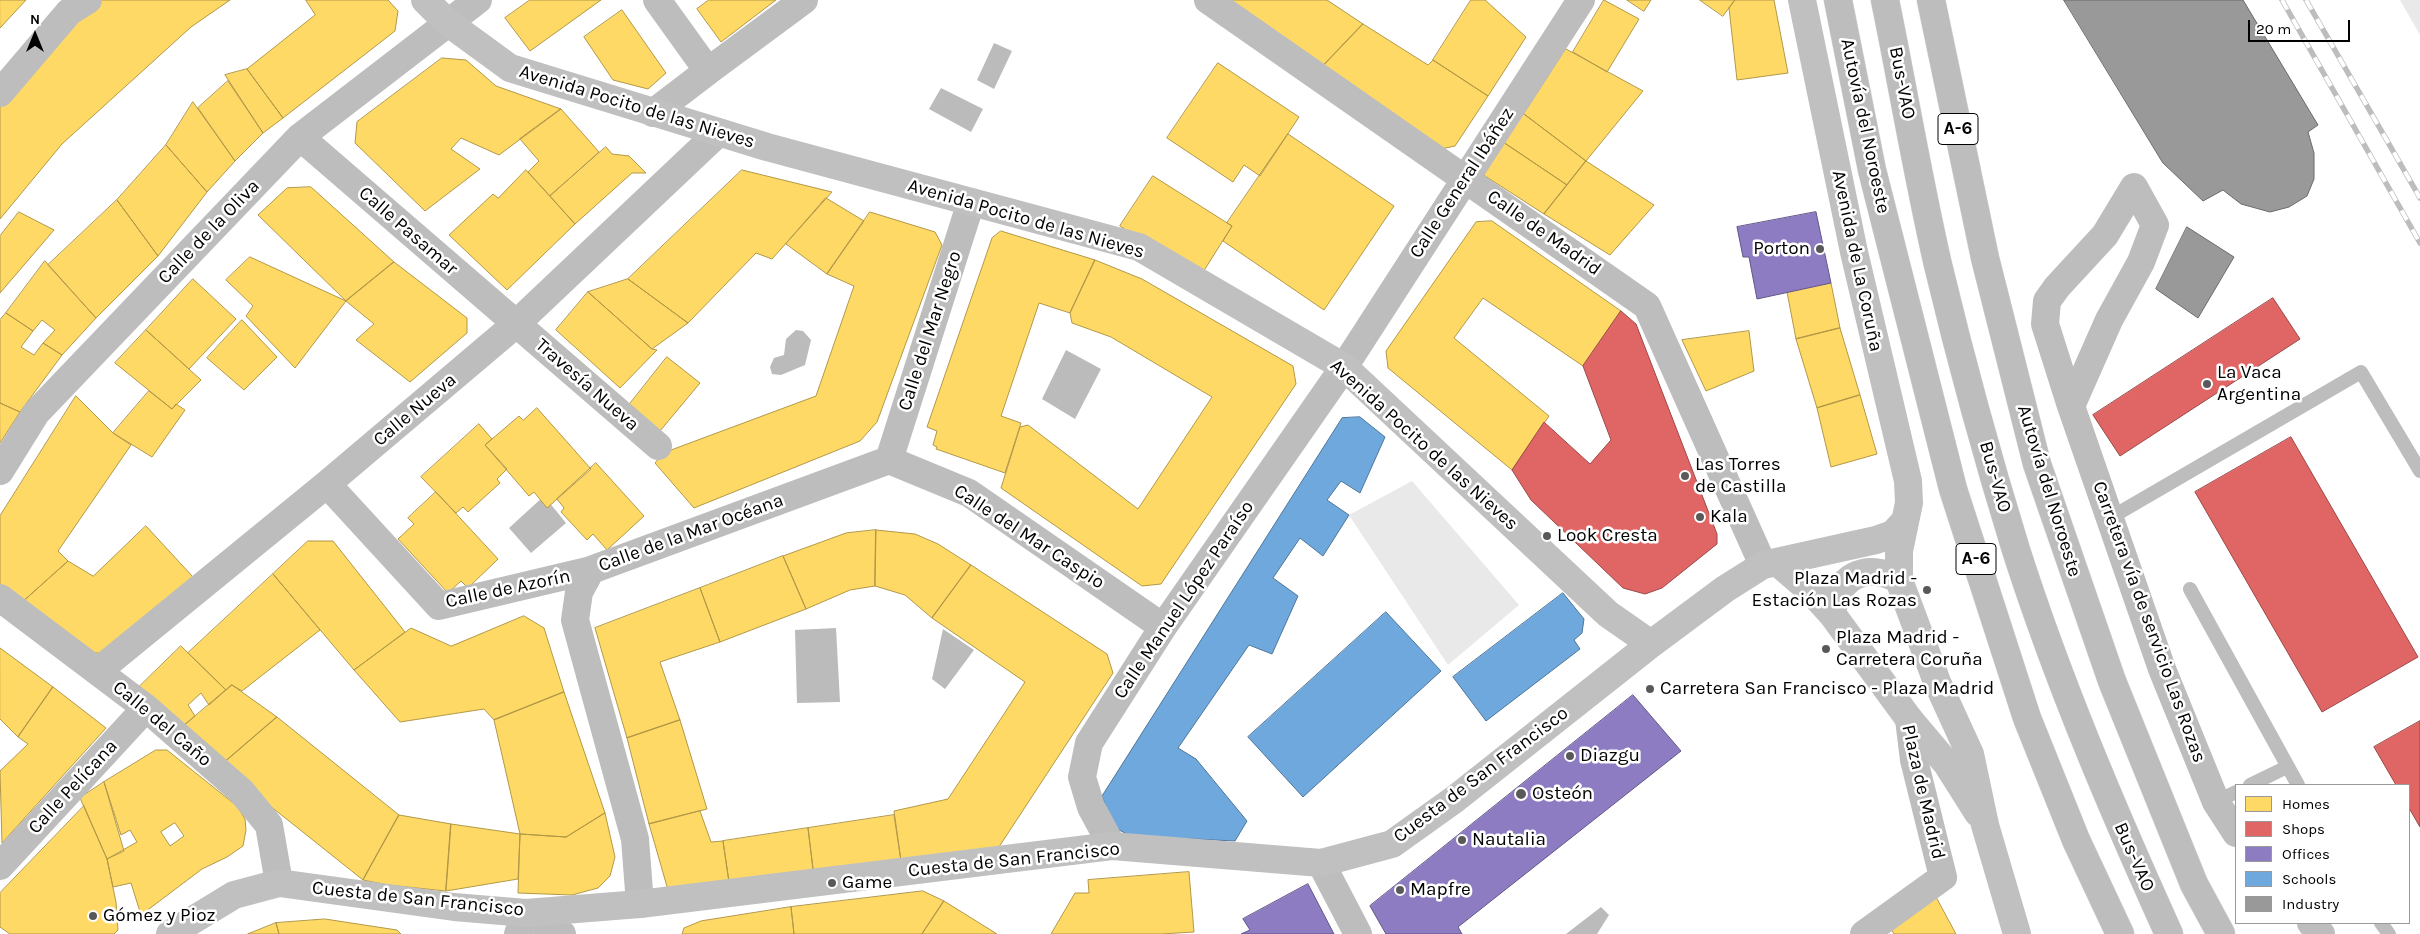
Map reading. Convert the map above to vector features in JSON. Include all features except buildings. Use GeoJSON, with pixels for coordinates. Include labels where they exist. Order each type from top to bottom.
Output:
{"type":"FeatureCollection","features":[{"type":"Feature","properties":{"kind":"main road","name":"Calle de la Oliva"},"geometry":{"type":"LineString","coordinates":[[0,471],[36,413],[300,137],[478,0]]}},
{"type":"Feature","properties":{"kind":"main road"},"geometry":{"type":"LineString","coordinates":[[657,0],[708,71]]}},
{"type":"Feature","properties":{"kind":"main road"},"geometry":{"type":"LineString","coordinates":[[653,113],[804,0]]}},
{"type":"Feature","properties":{"kind":"main road","name":"Calle de Madrid"},"geometry":{"type":"LineString","coordinates":[[1208,0],[1465,177],[1647,306],[1770,563]]}},
{"type":"Feature","properties":{"kind":"main road","name":"Calle General Ibáñez"},"geometry":{"type":"LineString","coordinates":[[1344,367],[1581,0]]}},
{"type":"Feature","properties":{"kind":"main road","name":"Autovía del Noroeste"},"geometry":{"type":"LineString","coordinates":[[1838,0],[1872,170],[1953,489],[2027,718],[2076,840],[2120,934]]}},
{"type":"Feature","properties":{"kind":"main road","name":"Bus-VAO"},"geometry":{"type":"LineString","coordinates":[[1885,0],[1938,264],[1994,478],[2017,552],[2068,694],[2115,814],[2169,934]]}},
{"type":"Feature","properties":{"kind":"main road","name":"Autovía del Noroeste"},"geometry":{"type":"LineString","coordinates":[[1931,0],[1985,258],[2037,464],[2112,681],[2194,884],[2220,934]]}},
{"type":"Feature","properties":{"kind":"main road"},"geometry":{"type":"LineString","coordinates":[[0,93],[73,4]]}},
{"type":"Feature","properties":{"kind":"main road","name":"Calle Nueva"},"geometry":{"type":"LineString","coordinates":[[98,672],[327,484],[516,324],[718,133]]}},
{"type":"Feature","properties":{"kind":"main road","name":"Calle Pasamar"},"geometry":{"type":"LineString","coordinates":[[300,137],[516,324]]}},
{"type":"Feature","properties":{"kind":"main road","name":"Carretera vía de servicio Las Rozas"},"geometry":{"type":"LineString","coordinates":[[2071,406],[2094,351],[2141,262],[2155,225],[2134,187],[2105,235],[2057,287],[2047,301],[2045,324],[2071,406],[2162,669],[2226,797],[2235,829]]}},
{"type":"Feature","properties":{"kind":"main road","name":"Calle del Mar Negro"},"geometry":{"type":"LineString","coordinates":[[890,460],[971,202]]}},
{"type":"Feature","properties":{"kind":"main road","name":"Travesía Nueva"},"geometry":{"type":"LineString","coordinates":[[516,324],[658,446]]}},
{"type":"Feature","properties":{"kind":"main road","name":"Calle Manuel López Paraíso"},"geometry":{"type":"LineString","coordinates":[[1112,846],[1091,807],[1082,777],[1089,743],[1163,627],[1344,367]]}},
{"type":"Feature","properties":{"kind":"main road","name":"Calle de la Mar Océana"},"geometry":{"type":"LineString","coordinates":[[640,904],[636,839],[575,620],[579,592],[591,570],[890,460]]}},
{"type":"Feature","properties":{"kind":"main road","name":"Calle del Mar Caspio"},"geometry":{"type":"LineString","coordinates":[[890,460],[969,493],[1163,627]]}},
{"type":"Feature","properties":{"kind":"main road","name":"Calle de Azorín"},"geometry":{"type":"LineString","coordinates":[[327,484],[439,606],[591,570]]}},
{"type":"Feature","properties":{"kind":"main road","name":"Calle del Caño"},"geometry":{"type":"LineString","coordinates":[[0,598],[146,708],[241,791],[269,825],[279,883]]}},
{"type":"Feature","properties":{"kind":"main road","name":"Calle Pelícana"},"geometry":{"type":"LineString","coordinates":[[0,866],[146,708]]}},
{"type":"Feature","properties":{"kind":"main road","name":"Plaza de Madrid"},"geometry":{"type":"LineString","coordinates":[[1864,934],[1942,878],[1914,760],[1908,719]]}},
{"type":"Feature","properties":{"kind":"main road"},"geometry":{"type":"LineString","coordinates":[[1321,863],[1358,934]]}},
{"type":"Feature","properties":{"kind":"main road"},"geometry":{"type":"LineString","coordinates":[[522,923],[562,934]]}},
{"type":"Feature","properties":{"kind":"main road"},"geometry":{"type":"LineString","coordinates":[[2312,924],[2321,934]]}},
{"type":"Feature","properties":{"kind":"street","name":"Avenida Pocito de las Nieves"},"geometry":{"type":"LineString","coordinates":[[425,0],[447,22],[510,68],[718,133],[1139,247],[1344,367],[1608,614],[1651,644]]}},
{"type":"Feature","properties":{"kind":"street","name":"Avenida de La Coruña"},"geometry":{"type":"LineString","coordinates":[[1802,0],[1852,242],[1908,481],[1909,502],[1904,522]]}},
{"type":"Feature","properties":{"kind":"street","name":"Cuesta de San Francisco"},"geometry":{"type":"LineString","coordinates":[[170,934],[234,895],[279,883],[454,907],[522,923],[640,904],[1112,846],[1321,863],[1392,844],[1455,799],[1651,644],[1725,589],[1770,563],[1876,540],[1893,534],[1904,522]]}},
{"type":"Feature","properties":{"kind":"street"},"geometry":{"type":"LineString","coordinates":[[1904,522],[1898,558],[1902,590],[1937,682],[1970,754],[1985,825],[2017,934]]}},
{"type":"Feature","properties":{"kind":"street"},"geometry":{"type":"LineString","coordinates":[[1770,563],[1813,593],[1832,614]]}},
{"type":"Feature","properties":{"kind":"street"},"geometry":{"type":"LineString","coordinates":[[1832,614],[1833,604],[1842,585],[1856,574],[1876,572],[1902,590]]}},
{"type":"Feature","properties":{"kind":"street","name":"Plaza de Madrid"},"geometry":{"type":"LineString","coordinates":[[1832,614],[1908,719]]}},
{"type":"Feature","properties":{"kind":"street"},"geometry":{"type":"LineString","coordinates":[[1908,719],[1947,764],[1985,825]]}},
{"type":"Feature","properties":{"kind":"lane"},"geometry":{"type":"LineString","coordinates":[[2110,518],[2361,372],[2420,471]]}},
{"type":"Feature","properties":{"kind":"lane"},"geometry":{"type":"LineString","coordinates":[[2190,589],[2297,784]]}},
{"type":"Feature","properties":{"kind":"lane"},"geometry":{"type":"LineString","coordinates":[[2252,784],[2287,767]]}},
{"type":"Feature","properties":{"kind":"shaded area"},"geometry":{"type":"Polygon","coordinates":[[[2400,0],[2420,0],[2420,35],[2400,0]]]}},
{"type":"Feature","properties":{"kind":"shaded area"},"geometry":{"type":"Polygon","coordinates":[[[994,43],[1012,51],[994,89],[977,80],[994,43]]]}},
{"type":"Feature","properties":{"kind":"shaded area"},"geometry":{"type":"Polygon","coordinates":[[[941,88],[983,109],[971,132],[929,109],[941,88]]]}},
{"type":"Feature","properties":{"kind":"shaded area"},"geometry":{"type":"Polygon","coordinates":[[[796,330],[803,331],[811,340],[805,365],[781,375],[772,374],[770,367],[774,358],[784,355],[786,339],[796,330]]]}},
{"type":"Feature","properties":{"kind":"shaded area"},"geometry":{"type":"Polygon","coordinates":[[[1066,350],[1101,369],[1075,419],[1042,399],[1066,350]]]}},
{"type":"Feature","properties":{"kind":"shaded area"},"geometry":{"type":"Polygon","coordinates":[[[1412,481],[1519,605],[1448,665],[1349,515],[1412,481]]]}},
{"type":"Feature","properties":{"kind":"shaded area"},"geometry":{"type":"Polygon","coordinates":[[[544,496],[566,523],[531,553],[509,528],[544,496]]]}},
{"type":"Feature","properties":{"kind":"shaded area"},"geometry":{"type":"Polygon","coordinates":[[[836,628],[840,702],[797,703],[795,630],[836,628]]]}},
{"type":"Feature","properties":{"kind":"shaded area"},"geometry":{"type":"Polygon","coordinates":[[[943,629],[974,650],[945,689],[932,679],[943,629]]]}},
{"type":"Feature","properties":{"kind":"shaded area"},"geometry":{"type":"Polygon","coordinates":[[[1601,907],[1609,915],[1597,934],[1566,934],[1601,907]]]}},
{"type":"Feature","properties":{"kind":"railway"},"geometry":{"type":"LineString","coordinates":[[2282,0],[2420,243]]}},
{"type":"Feature","properties":{"kind":"railway"},"geometry":{"type":"LineString","coordinates":[[2306,0],[2420,198]]}},
{"type":"Feature","properties":{"kind":"place","name":"Porton"},"geometry":{"type":"Point","coordinates":[1820,249]}},
{"type":"Feature","properties":{"kind":"place","name":"La Vaca Argentina"},"geometry":{"type":"Point","coordinates":[2207,384]}},
{"type":"Feature","properties":{"kind":"place","name":"Las Torres de Castilla"},"geometry":{"type":"Point","coordinates":[1685,476]}},
{"type":"Feature","properties":{"kind":"place","name":"Kala"},"geometry":{"type":"Point","coordinates":[1700,517]}},
{"type":"Feature","properties":{"kind":"place","name":"Look Cresta"},"geometry":{"type":"Point","coordinates":[1547,536]}},
{"type":"Feature","properties":{"kind":"place","name":"Plaza Madrid - Estación Las Rozas"},"geometry":{"type":"Point","coordinates":[1927,590]}},
{"type":"Feature","properties":{"kind":"place","name":"Plaza Madrid - Carretera Coruña"},"geometry":{"type":"Point","coordinates":[1826,649]}},
{"type":"Feature","properties":{"kind":"place","name":"Carretera San Francisco - Plaza Madrid"},"geometry":{"type":"Point","coordinates":[1650,689]}},
{"type":"Feature","properties":{"kind":"place","name":"Diazgu"},"geometry":{"type":"Point","coordinates":[1570,756]}},
{"type":"Feature","properties":{"kind":"place","name":"Osteón"},"geometry":{"type":"Point","coordinates":[1521,794]}},
{"type":"Feature","properties":{"kind":"place","name":"Nautalia"},"geometry":{"type":"Point","coordinates":[1462,840]}},
{"type":"Feature","properties":{"kind":"place","name":"Game"},"geometry":{"type":"Point","coordinates":[832,883]}},
{"type":"Feature","properties":{"kind":"place","name":"Mapfre"},"geometry":{"type":"Point","coordinates":[1400,890]}},
{"type":"Feature","properties":{"kind":"place","name":"Gómez y Pioz"},"geometry":{"type":"Point","coordinates":[93,916]}}]}
